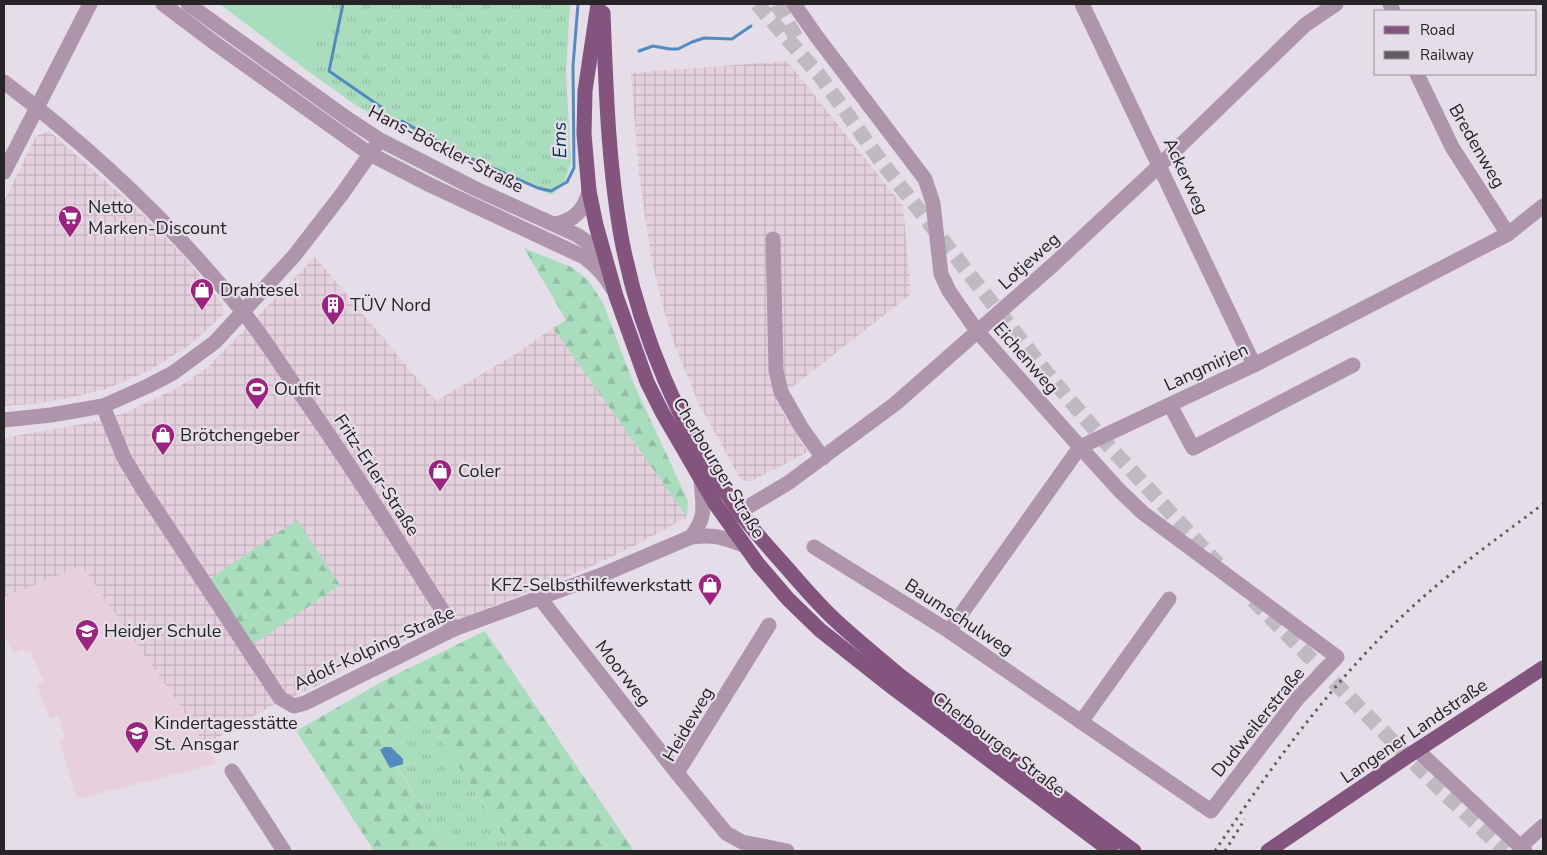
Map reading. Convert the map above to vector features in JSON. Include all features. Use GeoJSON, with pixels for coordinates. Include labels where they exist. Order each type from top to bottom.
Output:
{"type":"FeatureCollection","features":[{"type":"Feature","properties":{"kind":"main road","name":"Cherbourger Straße"},"geometry":{"type":"LineString","coordinates":[[598,4],[585,91],[584,134],[589,191],[603,253],[616,296],[647,382],[725,520],[743,545],[788,599],[827,636],[1102,847],[1111,851]]}},
{"type":"Feature","properties":{"kind":"main road","name":"Cherbourger Straße"},"geometry":{"type":"LineString","coordinates":[[603,4],[609,137],[622,238],[633,288],[648,336],[666,382],[699,448],[739,512],[833,618],[866,647],[899,675],[1134,851]]}},
{"type":"Feature","properties":{"kind":"main road"},"geometry":{"type":"LineString","coordinates":[[603,253],[611,250],[622,238]]}},
{"type":"Feature","properties":{"kind":"main road"},"geometry":{"type":"LineString","coordinates":[[603,253],[626,274],[633,288]]}},
{"type":"Feature","properties":{"kind":"main road","name":"Langener Landstraße"},"geometry":{"type":"LineString","coordinates":[[1268,851],[1417,750],[1543,668]]}},
{"type":"Feature","properties":{"kind":"main road","name":"Langener Landstraße"},"geometry":{"type":"LineString","coordinates":[[1286,851],[1307,826]]}},
{"type":"Feature","properties":{"kind":"street"},"geometry":{"type":"LineString","coordinates":[[4,172],[90,4]]}},
{"type":"Feature","properties":{"kind":"street","name":"Hans-Böckler-Straße"},"geometry":{"type":"LineString","coordinates":[[163,4],[370,154],[430,185],[584,256],[607,278],[616,296]]}},
{"type":"Feature","properties":{"kind":"street","name":"Hans-Böckler-Straße"},"geometry":{"type":"LineString","coordinates":[[188,4],[292,80],[380,140],[467,184],[577,235],[603,253]]}},
{"type":"Feature","properties":{"kind":"street","name":"Eichenweg"},"geometry":{"type":"LineString","coordinates":[[794,4],[925,179],[933,203],[939,264],[944,283],[978,331],[1080,447],[1143,513],[1337,657]]}},
{"type":"Feature","properties":{"kind":"street","name":"Ackerweg"},"geometry":{"type":"LineString","coordinates":[[1082,4],[1254,366]]}},
{"type":"Feature","properties":{"kind":"street","name":"Lotjeweg"},"geometry":{"type":"LineString","coordinates":[[725,520],[788,483],[895,404],[1026,290],[1160,165],[1305,24],[1336,4]]}},
{"type":"Feature","properties":{"kind":"street","name":"Bredenweg"},"geometry":{"type":"LineString","coordinates":[[1417,75],[1452,147],[1508,234]]}},
{"type":"Feature","properties":{"kind":"street","name":"Fritz-Erler-Straße"},"geometry":{"type":"LineString","coordinates":[[4,82],[37,107],[142,202],[189,249],[244,312],[337,446],[454,629]]}},
{"type":"Feature","properties":{"kind":"street"},"geometry":{"type":"LineString","coordinates":[[4,420],[51,415],[103,406],[173,373],[215,342],[294,256],[380,140]]}},
{"type":"Feature","properties":{"kind":"street"},"geometry":{"type":"LineString","coordinates":[[555,224],[564,222],[576,215],[583,208],[589,191]]}},
{"type":"Feature","properties":{"kind":"street","name":"Langmirjen"},"geometry":{"type":"LineString","coordinates":[[949,631],[1080,447],[1254,366],[1508,234],[1543,206]]}},
{"type":"Feature","properties":{"kind":"street"},"geometry":{"type":"LineString","coordinates":[[773,239],[776,370],[781,392],[801,427],[824,458]]}},
{"type":"Feature","properties":{"kind":"street"},"geometry":{"type":"LineString","coordinates":[[584,256],[597,256],[603,253]]}},
{"type":"Feature","properties":{"kind":"street"},"geometry":{"type":"LineString","coordinates":[[1170,405],[1193,448],[1353,365]]}},
{"type":"Feature","properties":{"kind":"street","name":"Adolf-Kolping-Straße"},"geometry":{"type":"LineString","coordinates":[[103,406],[124,458],[144,491],[280,698],[294,706],[305,703],[454,629],[604,574],[691,537],[720,536],[743,545]]}},
{"type":"Feature","properties":{"kind":"street"},"geometry":{"type":"LineString","coordinates":[[691,537],[700,526],[704,513],[702,482]]}},
{"type":"Feature","properties":{"kind":"street","name":"Baumschulweg"},"geometry":{"type":"LineString","coordinates":[[814,547],[949,631],[1211,811]]}},
{"type":"Feature","properties":{"kind":"street","name":"Moorweg"},"geometry":{"type":"LineString","coordinates":[[539,597],[677,773]]}},
{"type":"Feature","properties":{"kind":"street"},"geometry":{"type":"LineString","coordinates":[[1081,722],[1169,599]]}},
{"type":"Feature","properties":{"kind":"street","name":"Heideweg"},"geometry":{"type":"LineString","coordinates":[[769,625],[677,773],[726,833],[742,842],[787,851]]}},
{"type":"Feature","properties":{"kind":"street","name":"Dudweilerstraße"},"geometry":{"type":"LineString","coordinates":[[1211,811],[1298,698],[1337,657]]}},
{"type":"Feature","properties":{"kind":"street"},"geometry":{"type":"LineString","coordinates":[[1417,750],[1522,849],[1543,826]]}},
{"type":"Feature","properties":{"kind":"street"},"geometry":{"type":"LineString","coordinates":[[232,771],[284,851]]}},
{"type":"Feature","properties":{"kind":"shaded area"},"geometry":{"type":"Polygon","coordinates":[[[787,61],[903,206],[911,294],[790,389],[776,397],[784,415],[808,452],[751,481],[747,481],[741,480],[699,404],[674,344],[661,300],[651,257],[639,176],[631,73],[787,61]]]}},
{"type":"Feature","properties":{"kind":"shaded area"},"geometry":{"type":"Polygon","coordinates":[[[49,131],[139,211],[181,253],[222,303],[224,311],[222,316],[187,347],[150,370],[106,389],[33,404],[4,406],[4,201],[36,136],[49,131]]]}},
{"type":"Feature","properties":{"kind":"shaded area"},"geometry":{"type":"Polygon","coordinates":[[[315,257],[436,401],[514,355],[553,328],[687,517],[638,544],[586,569],[374,653],[317,686],[271,706],[205,745],[174,697],[82,567],[4,597],[4,438],[94,422],[127,412],[177,388],[207,368],[315,257]]]}},
{"type":"Feature","properties":{"kind":"shaded area","name":"Heidjer Schule"},"geometry":{"type":"Polygon","coordinates":[[[82,566],[174,697],[217,764],[77,799],[59,740],[65,738],[58,715],[50,719],[37,685],[43,681],[30,651],[25,654],[23,649],[13,654],[4,633],[4,597],[82,566]]]}},
{"type":"Feature","properties":{"kind":"green space"},"geometry":{"type":"Polygon","coordinates":[[[220,4],[331,4],[305,69],[220,4]]]}},
{"type":"Feature","properties":{"kind":"green space"},"geometry":{"type":"Polygon","coordinates":[[[331,4],[570,4],[566,73],[571,163],[564,183],[552,195],[429,146],[357,106],[305,69],[331,4]]]}},
{"type":"Feature","properties":{"kind":"green space"},"geometry":{"type":"Polygon","coordinates":[[[524,248],[571,267],[588,280],[603,303],[633,382],[688,501],[687,517],[553,328],[566,320],[524,248]]]}},
{"type":"Feature","properties":{"kind":"green space"},"geometry":{"type":"Polygon","coordinates":[[[297,520],[340,585],[252,645],[209,579],[297,520]]]}},
{"type":"Feature","properties":{"kind":"green space"},"geometry":{"type":"Polygon","coordinates":[[[485,631],[634,851],[513,851],[429,720],[386,750],[451,851],[374,851],[296,731],[387,679],[485,631]]]}},
{"type":"Feature","properties":{"kind":"green space"},"geometry":{"type":"Polygon","coordinates":[[[429,720],[513,851],[451,851],[386,749],[429,720]]]}},
{"type":"Feature","properties":{"kind":"water"},"geometry":{"type":"Polygon","coordinates":[[[384,747],[391,747],[403,759],[403,764],[390,768],[380,750],[384,747]]]}},
{"type":"Feature","properties":{"kind":"waterway","name":"Ems"},"geometry":{"type":"LineString","coordinates":[[343,4],[329,71],[381,107]]}},
{"type":"Feature","properties":{"kind":"waterway","name":"Ems"},"geometry":{"type":"LineString","coordinates":[[402,121],[454,151],[538,188],[551,191],[567,182],[574,168],[573,66],[578,4]]}},
{"type":"Feature","properties":{"kind":"waterway"},"geometry":{"type":"LineString","coordinates":[[639,51],[653,46],[678,49],[704,38],[732,39],[751,26]]}},
{"type":"Feature","properties":{"kind":"tunnel"},"geometry":{"type":"LineString","coordinates":[[757,4],[820,76],[883,164],[1046,372],[1107,444],[1218,564]]}},
{"type":"Feature","properties":{"kind":"tunnel"},"geometry":{"type":"LineString","coordinates":[[777,4],[797,39]]}},
{"type":"Feature","properties":{"kind":"tunnel"},"geometry":{"type":"LineString","coordinates":[[1253,600],[1441,790],[1505,851]]}},
{"type":"Feature","properties":{"kind":"railway"},"geometry":{"type":"LineString","coordinates":[[1215,851],[1262,782],[1313,714],[1368,651],[1429,592],[1543,504]]}},
{"type":"Feature","properties":{"kind":"railway"},"geometry":{"type":"LineString","coordinates":[[1225,851],[1245,819]]}},
{"type":"Feature","properties":{"kind":"place","name":"Netto Marken-Discount"},"geometry":{"type":"Point","coordinates":[70,238]}},
{"type":"Feature","properties":{"kind":"place","name":"Drahtesel"},"geometry":{"type":"Point","coordinates":[202,311]}},
{"type":"Feature","properties":{"kind":"place","name":"TÜV Nord"},"geometry":{"type":"Point","coordinates":[333,326]}},
{"type":"Feature","properties":{"kind":"place","name":"Outfit"},"geometry":{"type":"Point","coordinates":[257,410]}},
{"type":"Feature","properties":{"kind":"place","name":"Brötchengeber"},"geometry":{"type":"Point","coordinates":[163,456]}},
{"type":"Feature","properties":{"kind":"place","name":"Coler"},"geometry":{"type":"Point","coordinates":[440,492]}},
{"type":"Feature","properties":{"kind":"place","name":"KFZ-Selbsthilfewerkstatt"},"geometry":{"type":"Point","coordinates":[710,606]}},
{"type":"Feature","properties":{"kind":"place","name":"Heidjer Schule"},"geometry":{"type":"Point","coordinates":[87,652]}},
{"type":"Feature","properties":{"kind":"place","name":"Kindertagesstätte St. Ansgar"},"geometry":{"type":"Point","coordinates":[137,754]}}]}
